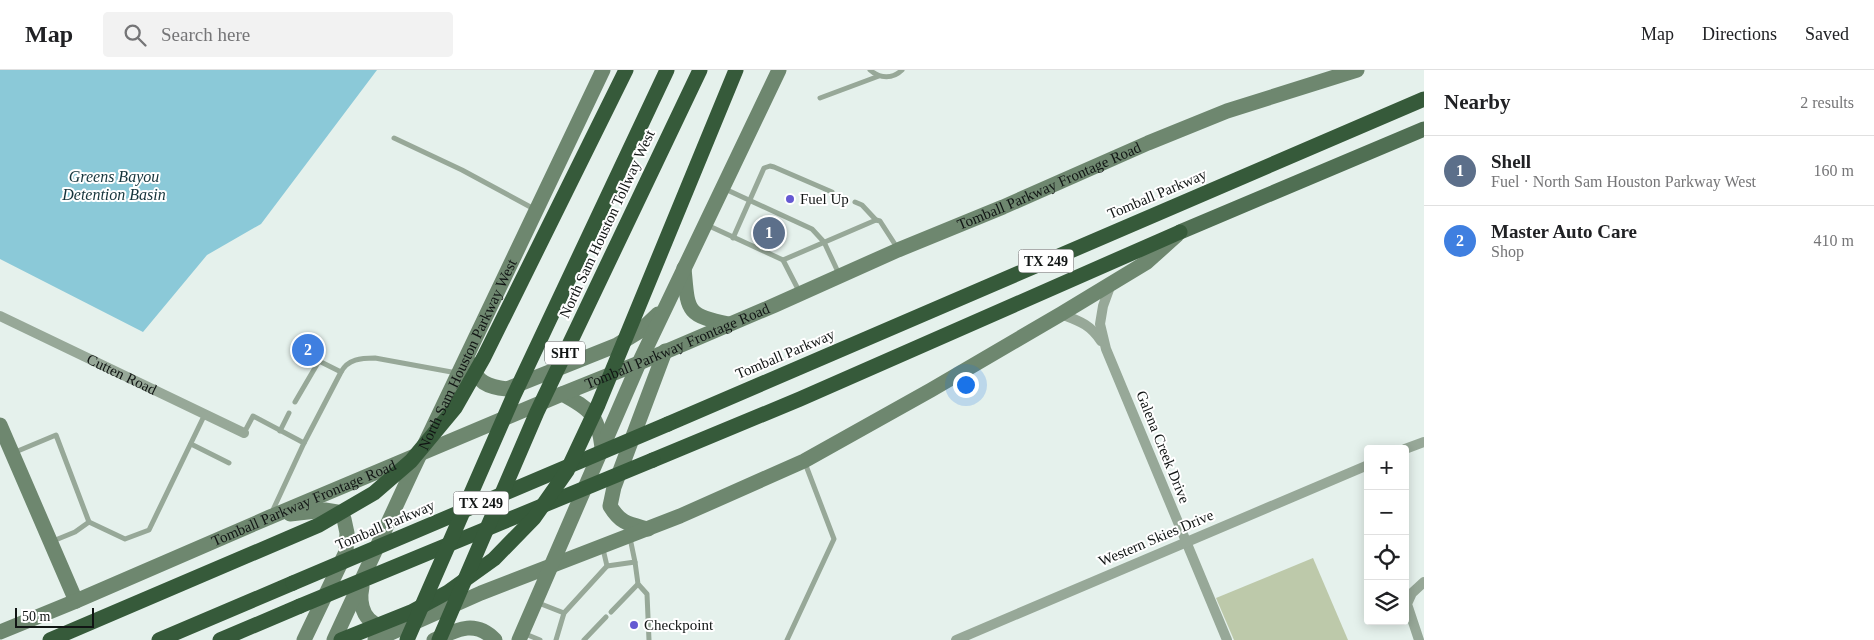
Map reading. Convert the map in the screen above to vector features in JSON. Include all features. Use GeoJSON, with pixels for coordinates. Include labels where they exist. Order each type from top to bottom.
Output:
{"type":"FeatureCollection","features":[{"type":"Feature","properties":{"kind":"highway"},"geometry":{"type":"LineString","coordinates":[[50,640],[319,525],[374,492],[411,462],[454,408],[484,357],[626,70]]}},
{"type":"Feature","properties":{"kind":"highway","name":"North Sam Houston Tollway West"},"geometry":{"type":"LineString","coordinates":[[406,633],[514,395],[667,70]]}},
{"type":"Feature","properties":{"kind":"highway","name":"North Sam Houston Tollway West"},"geometry":{"type":"LineString","coordinates":[[439,640],[537,412],[700,70]]}},
{"type":"Feature","properties":{"kind":"highway"},"geometry":{"type":"LineString","coordinates":[[341,640],[411,612],[448,592],[494,559],[534,518],[567,471],[598,406],[736,70]]}},
{"type":"Feature","properties":{"kind":"highway","name":"Tomball Parkway"},"geometry":{"type":"LineString","coordinates":[[159,640],[668,424],[1424,99]]}},
{"type":"Feature","properties":{"kind":"highway","name":"TX 249"},"geometry":{"type":"LineString","coordinates":[[220,640],[800,399],[1180,232]]}},
{"type":"Feature","properties":{"kind":"main road","name":"North Sam Houston Parkway West"},"geometry":{"type":"LineString","coordinates":[[334,640],[420,453],[603,70]]}},
{"type":"Feature","properties":{"kind":"main road"},"geometry":{"type":"LineString","coordinates":[[521,636],[639,363],[779,70]]}},
{"type":"Feature","properties":{"kind":"main road","name":"Tomball Parkway Frontage Road"},"geometry":{"type":"LineString","coordinates":[[0,632],[76,602],[420,453],[639,363],[1148,143],[1227,111],[1357,70]]}},
{"type":"Feature","properties":{"kind":"main road","name":"TX 249"},"geometry":{"type":"LineString","coordinates":[[1180,232],[1424,128]]}},
{"type":"Feature","properties":{"kind":"main road"},"geometry":{"type":"LineString","coordinates":[[375,640],[406,633],[482,593],[680,516],[804,460],[931,390],[1112,284],[1148,262],[1180,232]]}},
{"type":"Feature","properties":{"kind":"main road"},"geometry":{"type":"LineString","coordinates":[[684,267],[686,295],[690,308],[703,319],[728,324]]}},
{"type":"Feature","properties":{"kind":"main road"},"geometry":{"type":"LineString","coordinates":[[471,346],[470,363],[477,377],[491,388],[507,389],[616,345],[640,331],[664,309]]}},
{"type":"Feature","properties":{"kind":"main road"},"geometry":{"type":"LineString","coordinates":[[648,528],[627,524],[617,518],[610,506],[614,487],[665,351]]}},
{"type":"Feature","properties":{"kind":"main road"},"geometry":{"type":"LineString","coordinates":[[562,394],[577,402],[597,421],[602,447]]}},
{"type":"Feature","properties":{"kind":"main road"},"geometry":{"type":"LineString","coordinates":[[0,425],[76,602]]}},
{"type":"Feature","properties":{"kind":"main road"},"geometry":{"type":"LineString","coordinates":[[270,517],[325,510],[336,512],[344,519],[347,533],[346,552],[304,640]]}},
{"type":"Feature","properties":{"kind":"main road"},"geometry":{"type":"LineString","coordinates":[[364,575],[360,601],[364,615],[370,621],[383,627],[406,633]]}},
{"type":"Feature","properties":{"kind":"main road"},"geometry":{"type":"LineString","coordinates":[[434,640],[460,629],[476,628],[488,633],[495,640]]}},
{"type":"Feature","properties":{"kind":"street","name":"Galena Creek Drive"},"geometry":{"type":"LineString","coordinates":[[1112,284],[1103,306],[1100,324],[1106,349],[1228,640]]}},
{"type":"Feature","properties":{"kind":"street","name":"Galena Creek Drive"},"geometry":{"type":"LineString","coordinates":[[1061,314],[1094,330],[1106,349]]}},
{"type":"Feature","properties":{"kind":"street","name":"Cutten Road"},"geometry":{"type":"LineString","coordinates":[[0,316],[244,433]]}},
{"type":"Feature","properties":{"kind":"street"},"geometry":{"type":"LineString","coordinates":[[1409,448],[1424,442]]}},
{"type":"Feature","properties":{"kind":"street","name":"Western Skies Drive"},"geometry":{"type":"LineString","coordinates":[[956,640],[1364,467]]}},
{"type":"Feature","properties":{"kind":"street"},"geometry":{"type":"LineString","coordinates":[[1419,640],[1409,616],[1407,604],[1412,593],[1424,582]]}},
{"type":"Feature","properties":{"kind":"lane"},"geometry":{"type":"LineString","coordinates":[[870,70],[879,76]]}},
{"type":"Feature","properties":{"kind":"lane"},"geometry":{"type":"LineString","coordinates":[[820,98],[879,76],[893,76],[902,70]]}},
{"type":"Feature","properties":{"kind":"lane"},"geometry":{"type":"LineString","coordinates":[[394,138],[462,170],[536,210]]}},
{"type":"Feature","properties":{"kind":"lane"},"geometry":{"type":"LineString","coordinates":[[733,238],[764,168],[770,166],[832,192]]}},
{"type":"Feature","properties":{"kind":"lane"},"geometry":{"type":"LineString","coordinates":[[722,188],[812,229],[824,242],[840,276]]}},
{"type":"Feature","properties":{"kind":"lane"},"geometry":{"type":"LineString","coordinates":[[855,202],[862,205],[876,220],[880,221],[898,250]]}},
{"type":"Feature","properties":{"kind":"lane"},"geometry":{"type":"LineString","coordinates":[[783,260],[876,220]]}},
{"type":"Feature","properties":{"kind":"lane"},"geometry":{"type":"LineString","coordinates":[[704,224],[783,260],[800,294]]}},
{"type":"Feature","properties":{"kind":"lane"},"geometry":{"type":"LineString","coordinates":[[270,517],[304,443],[341,372],[349,363],[363,358],[374,358],[458,373]]}},
{"type":"Feature","properties":{"kind":"lane"},"geometry":{"type":"LineString","coordinates":[[295,402],[319,361],[341,372]]}},
{"type":"Feature","properties":{"kind":"lane"},"geometry":{"type":"LineString","coordinates":[[12,454],[56,435],[89,522],[125,539],[149,530],[205,413]]}},
{"type":"Feature","properties":{"kind":"lane"},"geometry":{"type":"LineString","coordinates":[[280,430],[289,413]]}},
{"type":"Feature","properties":{"kind":"lane"},"geometry":{"type":"LineString","coordinates":[[244,433],[253,416],[304,443]]}},
{"type":"Feature","properties":{"kind":"lane"},"geometry":{"type":"LineString","coordinates":[[191,444],[229,462]]}},
{"type":"Feature","properties":{"kind":"lane"},"geometry":{"type":"LineString","coordinates":[[787,640],[834,539],[804,460]]}},
{"type":"Feature","properties":{"kind":"lane"},"geometry":{"type":"LineString","coordinates":[[50,542],[75,532],[89,522]]}},
{"type":"Feature","properties":{"kind":"lane"},"geometry":{"type":"LineString","coordinates":[[630,536],[638,584],[647,594],[649,640]]}},
{"type":"Feature","properties":{"kind":"lane"},"geometry":{"type":"LineString","coordinates":[[603,547],[607,566]]}},
{"type":"Feature","properties":{"kind":"lane"},"geometry":{"type":"LineString","coordinates":[[556,640],[564,613],[607,566],[635,562]]}},
{"type":"Feature","properties":{"kind":"lane"},"geometry":{"type":"LineString","coordinates":[[611,612],[638,584]]}},
{"type":"Feature","properties":{"kind":"lane"},"geometry":{"type":"LineString","coordinates":[[536,602],[564,613]]}},
{"type":"Feature","properties":{"kind":"lane"},"geometry":{"type":"LineString","coordinates":[[584,640],[606,617]]}},
{"type":"Feature","properties":{"kind":"lane"},"geometry":{"type":"LineString","coordinates":[[521,636],[540,640]]}},
{"type":"Feature","properties":{"kind":"green space"},"geometry":{"type":"Polygon","coordinates":[[[1313,558],[1348,640],[1234,640],[1216,598],[1313,558]]]}},
{"type":"Feature","properties":{"kind":"water","name":"Greens Bayou Detention Basin"},"geometry":{"type":"Polygon","coordinates":[[[0,70],[377,70],[261,224],[207,255],[143,332],[0,259],[0,70]]]}},
{"type":"Feature","properties":{"kind":"place","name":"Fuel Up"},"geometry":{"type":"Point","coordinates":[790,199]}},
{"type":"Feature","properties":{"kind":"place","name":"Shell"},"geometry":{"type":"Point","coordinates":[769,233]}},
{"type":"Feature","properties":{"kind":"place","name":"Master Auto Care"},"geometry":{"type":"Point","coordinates":[308,350]}},
{"type":"Feature","properties":{"kind":"place","name":"Checkpoint"},"geometry":{"type":"Point","coordinates":[634,625]}}]}
